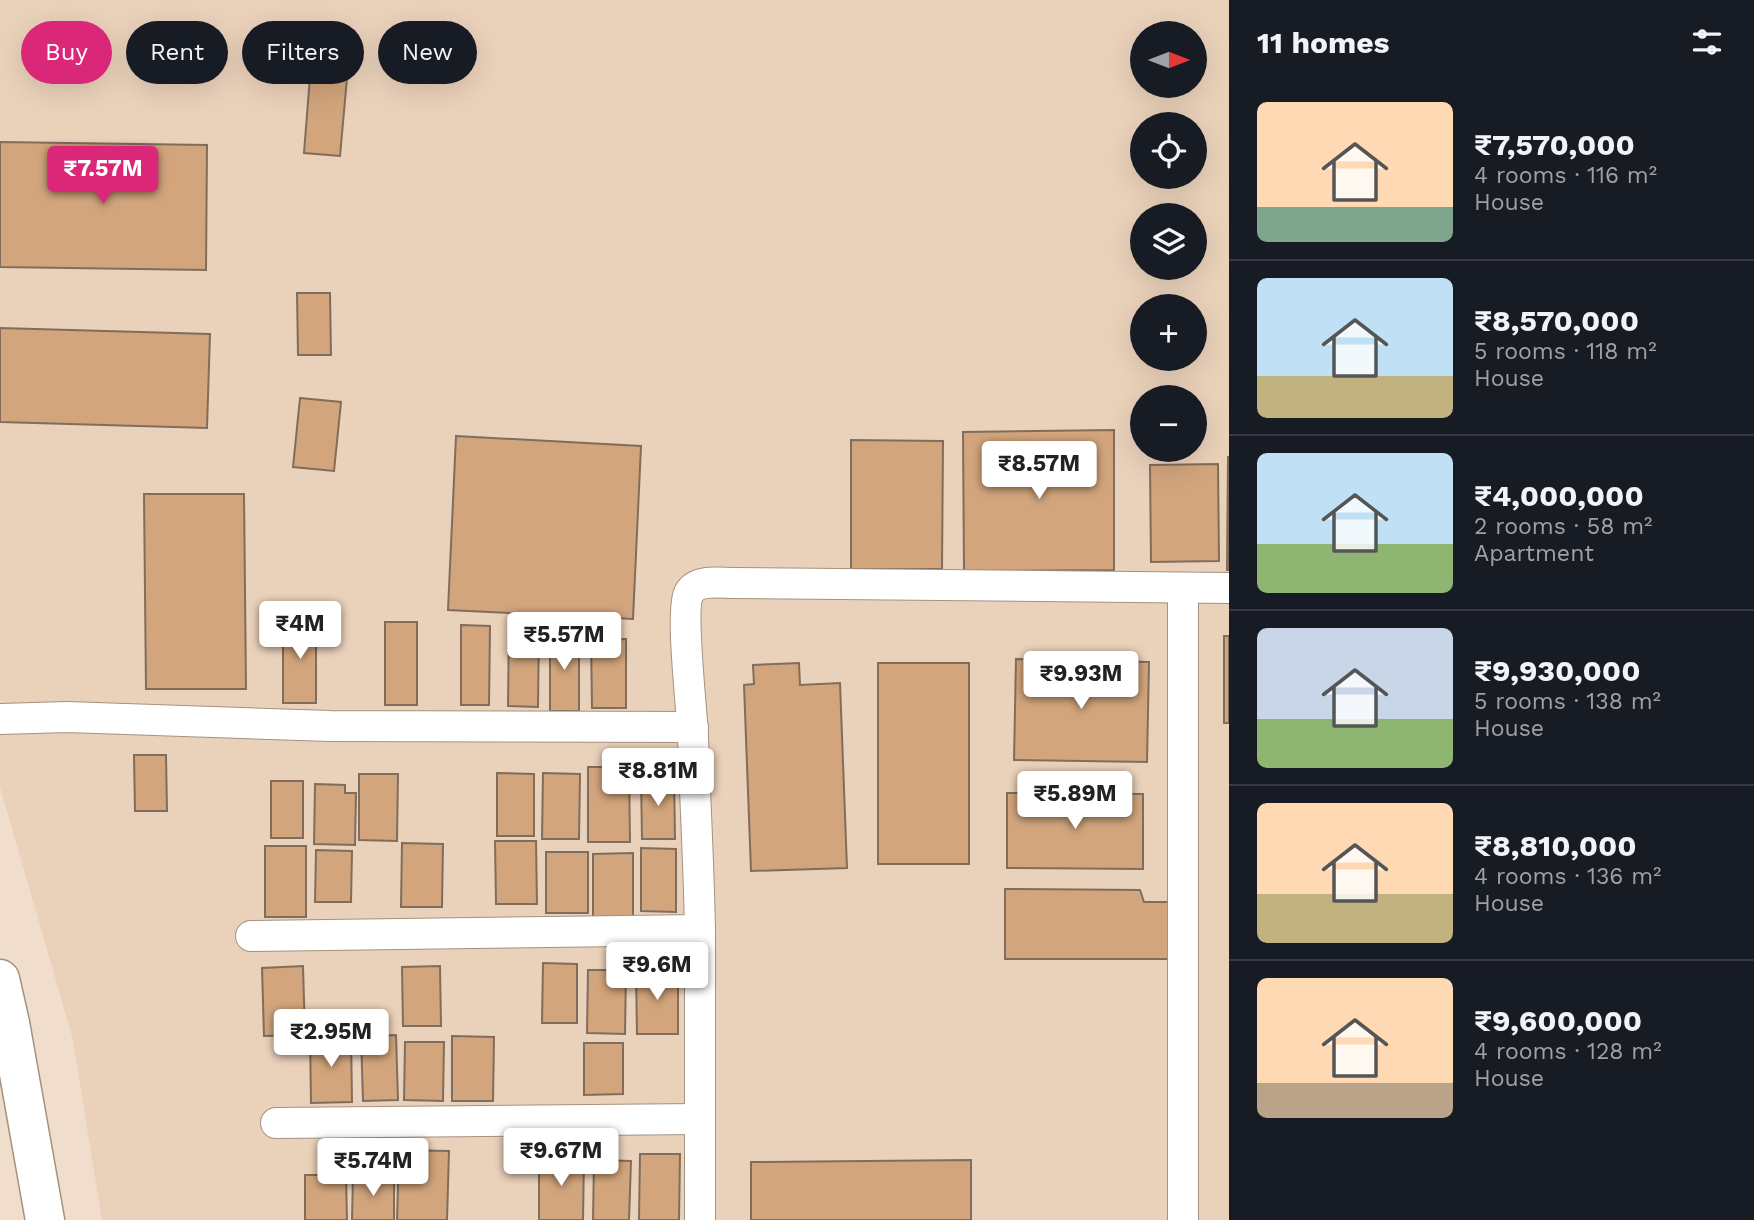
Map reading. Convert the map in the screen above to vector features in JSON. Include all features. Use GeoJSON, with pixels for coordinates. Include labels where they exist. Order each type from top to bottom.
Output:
{"type":"FeatureCollection","features":[{"type":"Feature","properties":{"kind":"street"},"geometry":{"type":"LineString","coordinates":[[700,1220],[700,930],[693,727],[686,621],[686,601],[695,586],[703,583],[1229,588]]}},
{"type":"Feature","properties":{"kind":"street"},"geometry":{"type":"LineString","coordinates":[[1184,588],[1184,1220]]}},
{"type":"Feature","properties":{"kind":"street"},"geometry":{"type":"LineString","coordinates":[[0,719],[67,717],[330,726],[693,727]]}},
{"type":"Feature","properties":{"kind":"street"},"geometry":{"type":"LineString","coordinates":[[251,936],[700,930]]}},
{"type":"Feature","properties":{"kind":"street"},"geometry":{"type":"LineString","coordinates":[[0,979],[45,1220]]}},
{"type":"Feature","properties":{"kind":"street"},"geometry":{"type":"LineString","coordinates":[[276,1123],[700,1119]]}},
{"type":"Feature","properties":{"kind":"shaded area"},"geometry":{"type":"Polygon","coordinates":[[[0,0],[1229,0],[1229,1220],[102,1220],[72,1036],[0,787],[0,0]]]}},
{"type":"Feature","properties":{"kind":"building"},"geometry":{"type":"Polygon","coordinates":[[[309,84],[346,84],[340,156],[304,153],[309,84]]]}},
{"type":"Feature","properties":{"kind":"building"},"geometry":{"type":"Polygon","coordinates":[[[0,142],[207,145],[206,270],[0,267],[0,142]]]}},
{"type":"Feature","properties":{"kind":"building"},"geometry":{"type":"Polygon","coordinates":[[[297,293],[330,293],[331,355],[298,355],[297,293]]]}},
{"type":"Feature","properties":{"kind":"building"},"geometry":{"type":"Polygon","coordinates":[[[0,328],[210,334],[207,428],[0,422],[0,328]]]}},
{"type":"Feature","properties":{"kind":"building"},"geometry":{"type":"Polygon","coordinates":[[[300,398],[341,402],[334,471],[293,467],[300,398]]]}},
{"type":"Feature","properties":{"kind":"building"},"geometry":{"type":"Polygon","coordinates":[[[1114,430],[1114,570],[964,571],[963,432],[1114,430]]]}},
{"type":"Feature","properties":{"kind":"building"},"geometry":{"type":"Polygon","coordinates":[[[456,436],[641,446],[633,619],[448,610],[456,436]]]}},
{"type":"Feature","properties":{"kind":"building"},"geometry":{"type":"Polygon","coordinates":[[[851,440],[943,441],[942,569],[851,569],[851,440]]]}},
{"type":"Feature","properties":{"kind":"building"},"geometry":{"type":"Polygon","coordinates":[[[1228,457],[1229,570],[1227,570],[1228,457]]]}},
{"type":"Feature","properties":{"kind":"building"},"geometry":{"type":"Polygon","coordinates":[[[1218,464],[1219,561],[1151,562],[1150,465],[1218,464]]]}},
{"type":"Feature","properties":{"kind":"building"},"geometry":{"type":"Polygon","coordinates":[[[144,494],[244,494],[246,689],[146,689],[144,494]]]}},
{"type":"Feature","properties":{"kind":"building"},"geometry":{"type":"Polygon","coordinates":[[[283,619],[316,619],[316,703],[283,703],[283,619]]]}},
{"type":"Feature","properties":{"kind":"building"},"geometry":{"type":"Polygon","coordinates":[[[385,622],[417,622],[417,705],[385,705],[385,622]]]}},
{"type":"Feature","properties":{"kind":"building"},"geometry":{"type":"Polygon","coordinates":[[[461,625],[490,626],[489,705],[461,705],[461,625]]]}},
{"type":"Feature","properties":{"kind":"building"},"geometry":{"type":"Polygon","coordinates":[[[509,626],[539,626],[538,707],[508,706],[509,626]]]}},
{"type":"Feature","properties":{"kind":"building"},"geometry":{"type":"Polygon","coordinates":[[[550,632],[579,633],[579,711],[550,711],[550,632]]]}},
{"type":"Feature","properties":{"kind":"building"},"geometry":{"type":"Polygon","coordinates":[[[1224,636],[1229,636],[1229,723],[1224,723],[1224,636]]]}},
{"type":"Feature","properties":{"kind":"building"},"geometry":{"type":"Polygon","coordinates":[[[626,639],[626,708],[592,708],[591,640],[626,639]]]}},
{"type":"Feature","properties":{"kind":"building"},"geometry":{"type":"Polygon","coordinates":[[[1016,659],[1149,662],[1147,762],[1014,760],[1016,659]]]}},
{"type":"Feature","properties":{"kind":"building"},"geometry":{"type":"Polygon","coordinates":[[[799,663],[800,685],[840,683],[847,868],[751,871],[744,685],[754,684],[753,665],[799,663]]]}},
{"type":"Feature","properties":{"kind":"building"},"geometry":{"type":"Polygon","coordinates":[[[878,663],[969,663],[969,864],[878,864],[878,663]]]}},
{"type":"Feature","properties":{"kind":"building"},"geometry":{"type":"Polygon","coordinates":[[[134,755],[166,755],[167,811],[135,811],[134,755]]]}},
{"type":"Feature","properties":{"kind":"building"},"geometry":{"type":"Polygon","coordinates":[[[588,767],[629,767],[630,842],[588,842],[588,767]]]}},
{"type":"Feature","properties":{"kind":"building"},"geometry":{"type":"Polygon","coordinates":[[[497,773],[534,774],[534,836],[497,836],[497,773]]]}},
{"type":"Feature","properties":{"kind":"building"},"geometry":{"type":"Polygon","coordinates":[[[543,773],[580,774],[579,839],[542,839],[543,773]]]}},
{"type":"Feature","properties":{"kind":"building"},"geometry":{"type":"Polygon","coordinates":[[[359,774],[398,774],[397,841],[359,840],[359,774]]]}},
{"type":"Feature","properties":{"kind":"building"},"geometry":{"type":"Polygon","coordinates":[[[641,777],[674,777],[675,839],[642,839],[641,777]]]}},
{"type":"Feature","properties":{"kind":"building"},"geometry":{"type":"Polygon","coordinates":[[[271,781],[303,781],[303,838],[271,838],[271,781]]]}},
{"type":"Feature","properties":{"kind":"building"},"geometry":{"type":"Polygon","coordinates":[[[315,784],[345,785],[345,793],[356,793],[355,845],[314,844],[315,784]]]}},
{"type":"Feature","properties":{"kind":"building"},"geometry":{"type":"Polygon","coordinates":[[[1007,793],[1143,794],[1143,869],[1007,868],[1007,793]]]}},
{"type":"Feature","properties":{"kind":"building"},"geometry":{"type":"Polygon","coordinates":[[[495,841],[536,841],[537,904],[496,904],[495,841]]]}},
{"type":"Feature","properties":{"kind":"building"},"geometry":{"type":"Polygon","coordinates":[[[402,843],[443,844],[442,907],[401,907],[402,843]]]}},
{"type":"Feature","properties":{"kind":"building"},"geometry":{"type":"Polygon","coordinates":[[[265,846],[306,846],[306,917],[265,917],[265,846]]]}},
{"type":"Feature","properties":{"kind":"building"},"geometry":{"type":"Polygon","coordinates":[[[641,848],[676,849],[676,912],[641,911],[641,848]]]}},
{"type":"Feature","properties":{"kind":"building"},"geometry":{"type":"Polygon","coordinates":[[[316,850],[352,851],[351,902],[315,902],[316,850]]]}},
{"type":"Feature","properties":{"kind":"building"},"geometry":{"type":"Polygon","coordinates":[[[546,852],[588,852],[588,913],[546,913],[546,852]]]}},
{"type":"Feature","properties":{"kind":"building"},"geometry":{"type":"Polygon","coordinates":[[[633,853],[633,918],[593,918],[593,854],[633,853]]]}},
{"type":"Feature","properties":{"kind":"building"},"geometry":{"type":"Polygon","coordinates":[[[1005,889],[1140,890],[1144,902],[1168,902],[1168,959],[1005,959],[1005,889]]]}},
{"type":"Feature","properties":{"kind":"building"},"geometry":{"type":"Polygon","coordinates":[[[543,963],[577,964],[577,1023],[542,1023],[543,963]]]}},
{"type":"Feature","properties":{"kind":"building"},"geometry":{"type":"Polygon","coordinates":[[[303,966],[305,1035],[264,1036],[262,968],[303,966]]]}},
{"type":"Feature","properties":{"kind":"building"},"geometry":{"type":"Polygon","coordinates":[[[440,966],[441,1026],[403,1026],[402,967],[440,966]]]}},
{"type":"Feature","properties":{"kind":"building"},"geometry":{"type":"Polygon","coordinates":[[[588,970],[626,970],[625,1034],[587,1033],[588,970]]]}},
{"type":"Feature","properties":{"kind":"building"},"geometry":{"type":"Polygon","coordinates":[[[636,971],[678,971],[678,1034],[637,1034],[636,971]]]}},
{"type":"Feature","properties":{"kind":"building"},"geometry":{"type":"Polygon","coordinates":[[[310,1035],[351,1035],[352,1102],[311,1103],[310,1035]]]}},
{"type":"Feature","properties":{"kind":"building"},"geometry":{"type":"Polygon","coordinates":[[[396,1035],[398,1100],[363,1101],[361,1036],[396,1035]]]}},
{"type":"Feature","properties":{"kind":"building"},"geometry":{"type":"Polygon","coordinates":[[[452,1036],[494,1037],[493,1101],[452,1101],[452,1036]]]}},
{"type":"Feature","properties":{"kind":"building"},"geometry":{"type":"Polygon","coordinates":[[[405,1042],[444,1042],[443,1101],[404,1100],[405,1042]]]}},
{"type":"Feature","properties":{"kind":"building"},"geometry":{"type":"Polygon","coordinates":[[[584,1043],[623,1043],[623,1094],[584,1095],[584,1043]]]}},
{"type":"Feature","properties":{"kind":"building"},"geometry":{"type":"Polygon","coordinates":[[[399,1150],[449,1151],[447,1220],[397,1220],[399,1150]]]}},
{"type":"Feature","properties":{"kind":"building"},"geometry":{"type":"Polygon","coordinates":[[[640,1154],[680,1154],[679,1220],[639,1220],[640,1154]]]}},
{"type":"Feature","properties":{"kind":"building"},"geometry":{"type":"Polygon","coordinates":[[[539,1157],[584,1157],[583,1220],[539,1220],[539,1157]]]}},
{"type":"Feature","properties":{"kind":"building"},"geometry":{"type":"Polygon","coordinates":[[[594,1160],[631,1161],[629,1220],[593,1220],[594,1160]]]}},
{"type":"Feature","properties":{"kind":"building"},"geometry":{"type":"Polygon","coordinates":[[[971,1160],[971,1220],[751,1220],[751,1162],[971,1160]]]}},
{"type":"Feature","properties":{"kind":"building"},"geometry":{"type":"Polygon","coordinates":[[[305,1175],[346,1175],[347,1220],[305,1220],[305,1175]]]}},
{"type":"Feature","properties":{"kind":"building"},"geometry":{"type":"Polygon","coordinates":[[[353,1175],[394,1175],[394,1220],[352,1220],[353,1175]]]}}]}
